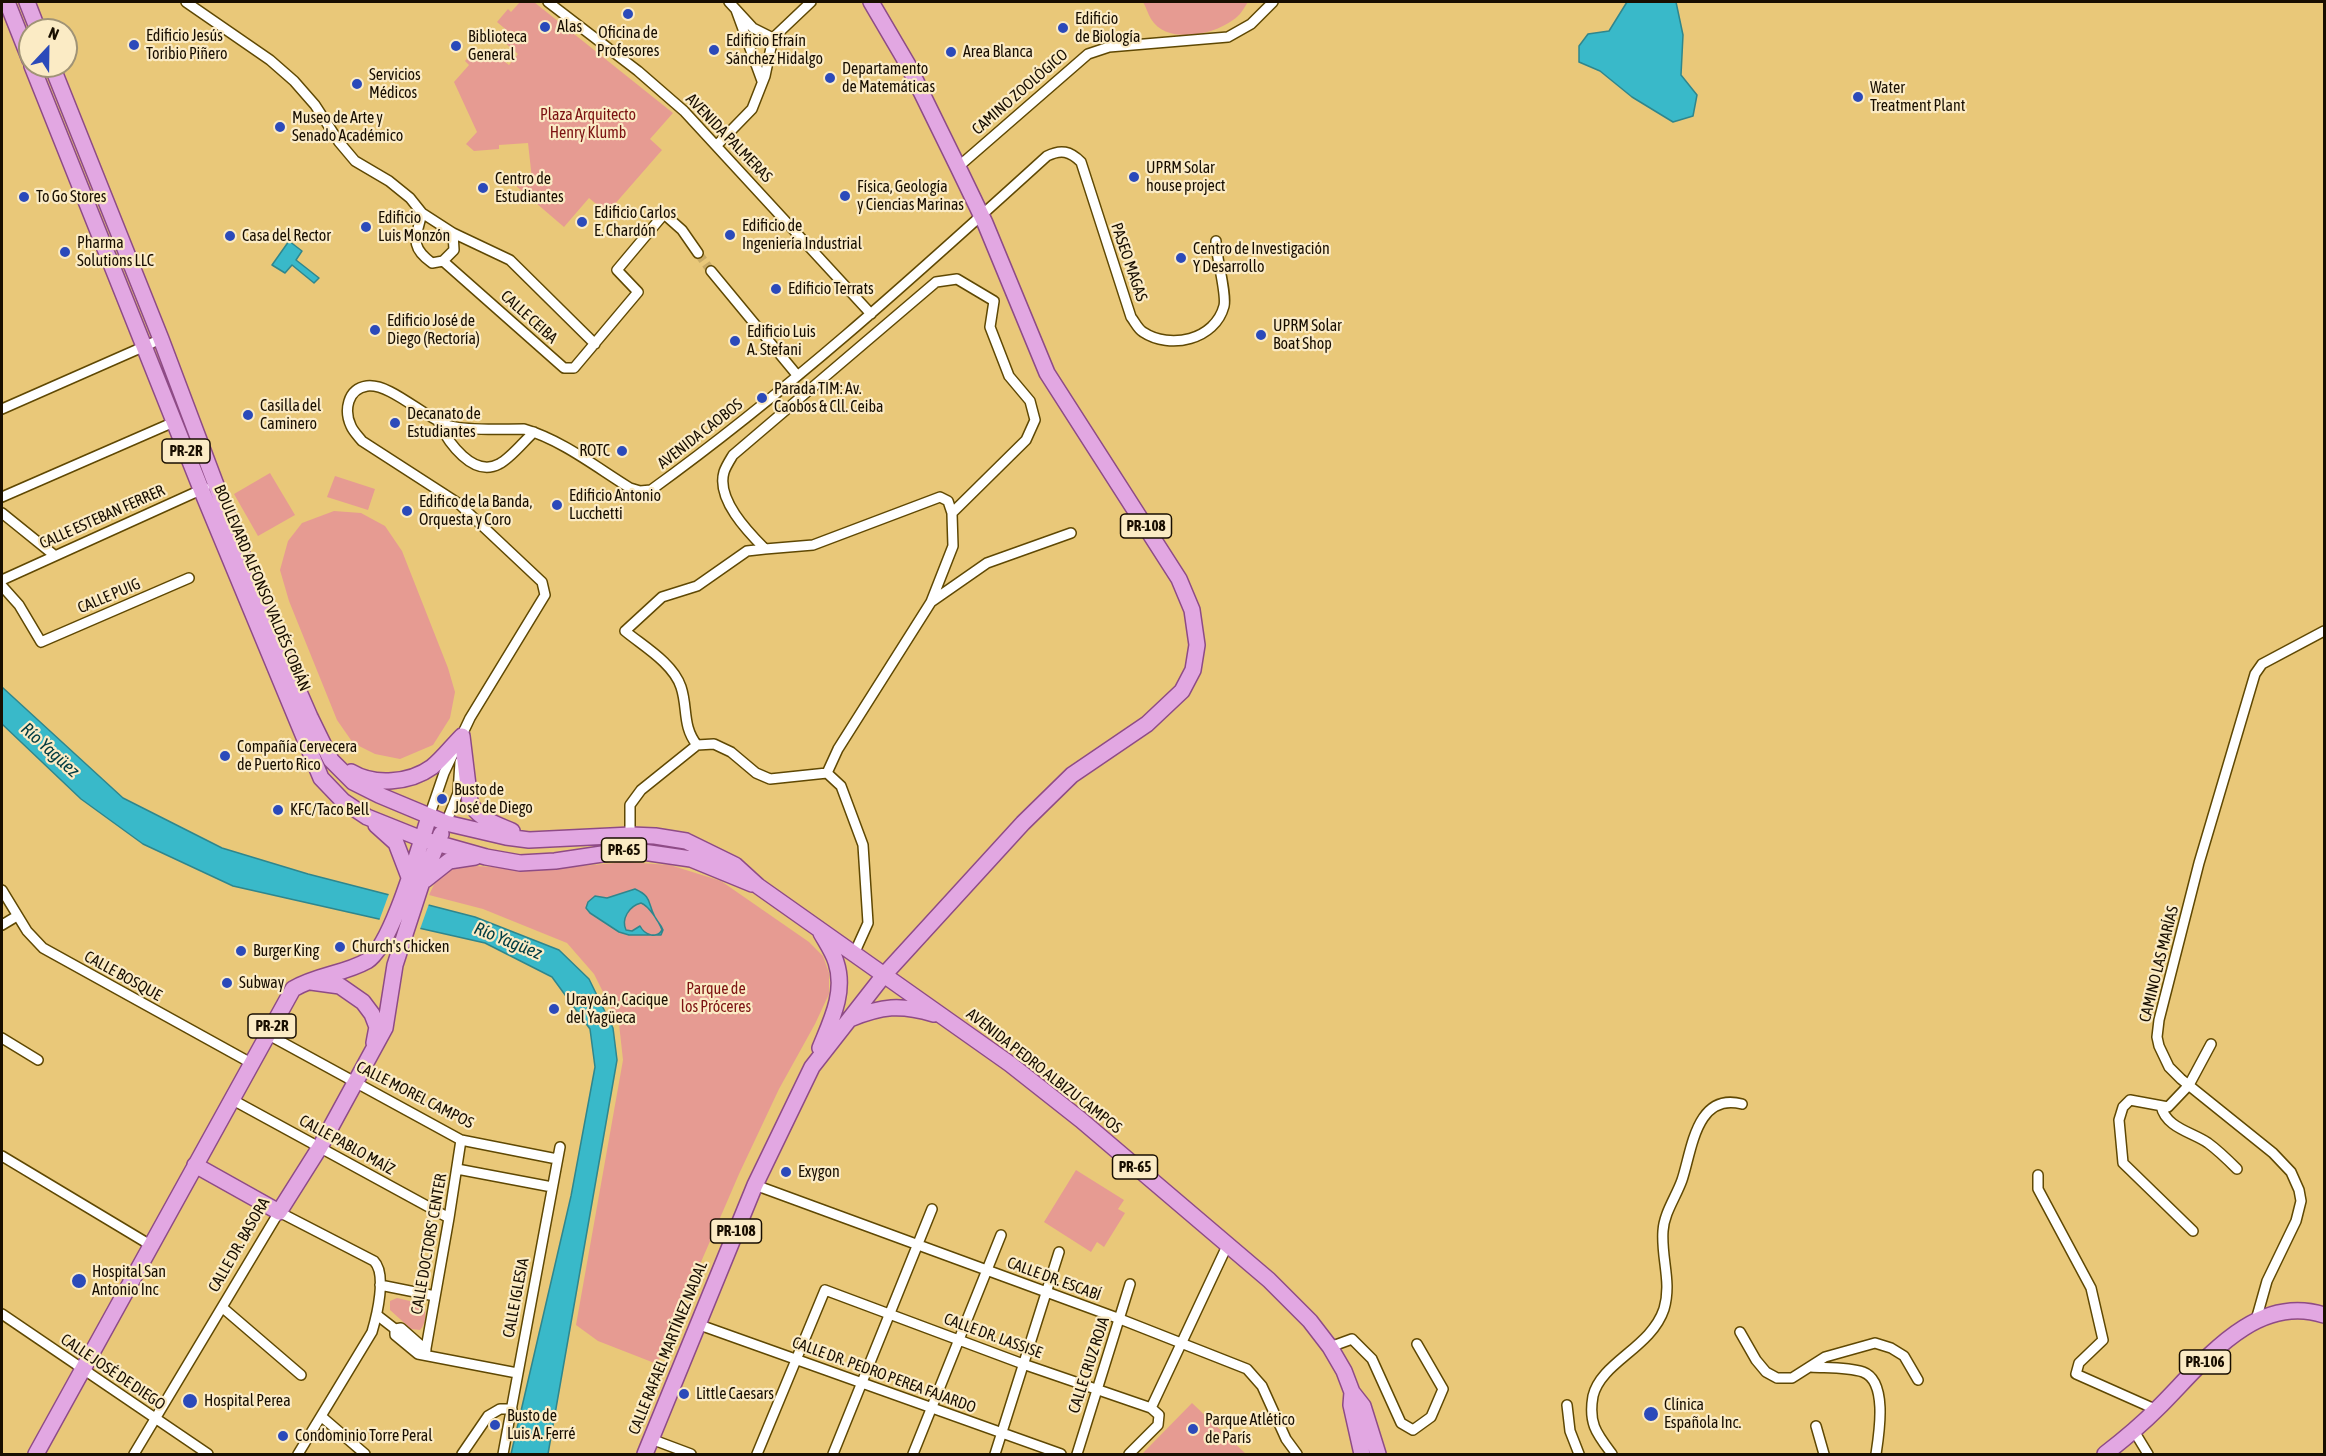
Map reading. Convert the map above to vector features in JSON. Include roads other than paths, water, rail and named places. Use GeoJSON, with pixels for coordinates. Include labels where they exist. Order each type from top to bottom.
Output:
{"type":"FeatureCollection","features":[{"type":"Feature","properties":{"kind":"main road"},"geometry":{"type":"LineString","coordinates":[[7,2],[18,30]]}},
{"type":"Feature","properties":{"kind":"main road"},"geometry":{"type":"LineString","coordinates":[[27,2],[33,18]]}},
{"type":"Feature","properties":{"kind":"main road","name":"PR-108"},"geometry":{"type":"LineString","coordinates":[[871,2],[908,64],[981,215],[1047,373],[1179,579],[1192,610],[1197,645],[1193,670],[1182,691],[1147,724],[1072,775],[1023,823],[884,975]]}},
{"type":"Feature","properties":{"kind":"main road","name":"BOULEVARD ALFONSO VALDÉS COBIÁN"},"geometry":{"type":"LineString","coordinates":[[37,78],[174,422],[208,486],[309,717],[331,760],[353,782],[429,817]]}},
{"type":"Feature","properties":{"kind":"main road","name":"BOULEVARD ALFONSO VALDÉS COBIÁN"},"geometry":{"type":"LineString","coordinates":[[57,78],[161,339],[208,486],[321,778],[344,801],[367,817],[429,841]]}},
{"type":"Feature","properties":{"kind":"main road"},"geometry":{"type":"LineString","coordinates":[[102,192],[98,210],[112,249],[108,260]]}},
{"type":"Feature","properties":{"kind":"main road"},"geometry":{"type":"LineString","coordinates":[[331,760],[359,777],[385,781],[412,778],[432,766],[462,736]]}},
{"type":"Feature","properties":{"kind":"main road"},"geometry":{"type":"LineString","coordinates":[[462,736],[470,802],[473,808],[486,820],[529,840]]}},
{"type":"Feature","properties":{"kind":"main road"},"geometry":{"type":"LineString","coordinates":[[367,817],[396,843],[416,879]]}},
{"type":"Feature","properties":{"kind":"main road"},"geometry":{"type":"LineString","coordinates":[[304,982],[369,960],[379,948],[416,879],[429,841],[429,817]]}},
{"type":"Feature","properties":{"kind":"main road","name":"AVENIDA PEDRO ALBIZU CAMPOS"},"geometry":{"type":"LineString","coordinates":[[429,817],[446,823],[529,840],[630,843]]}},
{"type":"Feature","properties":{"kind":"main road"},"geometry":{"type":"LineString","coordinates":[[429,841],[446,823]]}},
{"type":"Feature","properties":{"kind":"main road","name":"AVENIDA PEDRO ALBIZU CAMPOS"},"geometry":{"type":"LineString","coordinates":[[429,841],[486,857],[520,863],[555,861],[655,836],[697,845],[735,865],[758,886],[948,1018],[1081,1120],[1277,1288],[1310,1321],[1330,1347],[1344,1371],[1352,1392],[1363,1406],[1378,1455]]}},
{"type":"Feature","properties":{"kind":"main road"},"geometry":{"type":"LineString","coordinates":[[416,879],[449,861],[468,856],[486,857]]}},
{"type":"Feature","properties":{"kind":"main road","name":"CALLE DR. BASORA"},"geometry":{"type":"LineString","coordinates":[[279,1212],[320,1147],[385,1028],[395,965],[405,933],[416,879]]}},
{"type":"Feature","properties":{"kind":"main road"},"geometry":{"type":"LineString","coordinates":[[812,1067],[835,1012],[840,988],[836,963],[820,930]]}},
{"type":"Feature","properties":{"kind":"main road","name":"CALLE RAFAEL MARTÍNEZ NADAL"},"geometry":{"type":"LineString","coordinates":[[645,1455],[755,1185],[812,1067],[884,975]]}},
{"type":"Feature","properties":{"kind":"main road"},"geometry":{"type":"LineString","coordinates":[[304,982],[340,986],[352,992],[363,1002],[372,1014],[377,1027],[373,1052]]}},
{"type":"Feature","properties":{"kind":"main road","name":"PR-2R"},"geometry":{"type":"LineString","coordinates":[[36,1455],[267,1034],[293,989],[304,982]]}},
{"type":"Feature","properties":{"kind":"main road"},"geometry":{"type":"LineString","coordinates":[[850,1019],[875,1009],[894,1007],[912,1008],[948,1018]]}},
{"type":"Feature","properties":{"kind":"main road"},"geometry":{"type":"LineString","coordinates":[[195,1165],[279,1212]]}},
{"type":"Feature","properties":{"kind":"main road","name":"PR-106"},"geometry":{"type":"LineString","coordinates":[[2105,1455],[2157,1410],[2228,1338],[2256,1320],[2292,1311],[2325,1315]]}},
{"type":"Feature","properties":{"kind":"main road","name":"AVENIDA PEDRO ALBIZU CAMPOS"},"geometry":{"type":"LineString","coordinates":[[1352,1392],[1351,1405],[1362,1455]]}},
{"type":"Feature","properties":{"kind":"street","name":"CALLE CEIBA"},"geometry":{"type":"LineString","coordinates":[[186,2],[242,39],[286,74],[315,105],[339,142],[355,161],[389,181],[410,198],[422,213],[453,233],[510,260],[595,344]]}},
{"type":"Feature","properties":{"kind":"street","name":"AVENIDA PALMERAS"},"geometry":{"type":"LineString","coordinates":[[548,2],[638,71],[684,111],[871,314]]}},
{"type":"Feature","properties":{"kind":"street"},"geometry":{"type":"LineString","coordinates":[[729,2],[753,28],[772,38]]}},
{"type":"Feature","properties":{"kind":"street"},"geometry":{"type":"LineString","coordinates":[[717,145],[752,109],[765,76],[772,38],[811,2]]}},
{"type":"Feature","properties":{"kind":"street","name":"CAMINO ZOOLÓGICO"},"geometry":{"type":"LineString","coordinates":[[958,167],[1088,54],[1109,47],[1228,37],[1251,24],[1273,2]]}},
{"type":"Feature","properties":{"kind":"street"},"geometry":{"type":"LineString","coordinates":[[736,10],[762,81]]}},
{"type":"Feature","properties":{"kind":"street","name":"PASEO MAGAS"},"geometry":{"type":"LineString","coordinates":[[981,215],[1047,156],[1064,151],[1073,154],[1081,162],[1086,175],[1131,317],[1142,332],[1168,341],[1200,337],[1212,329],[1224,305],[1216,241]]}},
{"type":"Feature","properties":{"kind":"street","name":"CALLE CEIBA"},"geometry":{"type":"LineString","coordinates":[[422,213],[416,241],[419,253],[432,263],[443,261],[564,368],[574,368],[638,292],[616,270],[664,214],[682,230],[698,253]]}},
{"type":"Feature","properties":{"kind":"street","name":"AVENIDA CAOBOS"},"geometry":{"type":"LineString","coordinates":[[429,817],[444,773],[470,718],[545,596],[542,582],[458,503],[362,441],[351,427],[346,412],[348,400],[354,391],[368,386],[388,391],[439,423],[453,427],[524,429],[534,432],[552,439],[630,488],[640,491],[651,490],[705,451],[871,314],[981,215]]}},
{"type":"Feature","properties":{"kind":"street"},"geometry":{"type":"LineString","coordinates":[[443,261],[454,250],[453,233]]}},
{"type":"Feature","properties":{"kind":"street"},"geometry":{"type":"LineString","coordinates":[[711,272],[797,375]]}},
{"type":"Feature","properties":{"kind":"street"},"geometry":{"type":"LineString","coordinates":[[765,549],[743,526],[725,495],[723,474],[733,455],[936,282],[957,279],[994,301],[990,327],[1009,376],[1030,401],[1035,420],[1026,440],[952,513]]}},
{"type":"Feature","properties":{"kind":"street"},"geometry":{"type":"LineString","coordinates":[[2,409],[161,339]]}},
{"type":"Feature","properties":{"kind":"street"},"geometry":{"type":"LineString","coordinates":[[2,497],[174,422]]}},
{"type":"Feature","properties":{"kind":"street"},"geometry":{"type":"LineString","coordinates":[[439,423],[447,440],[459,454],[485,467],[499,464],[534,432]]}},
{"type":"Feature","properties":{"kind":"street","name":"CALLE ESTEBAN FERRER"},"geometry":{"type":"LineString","coordinates":[[2,580],[208,486]]}},
{"type":"Feature","properties":{"kind":"street"},"geometry":{"type":"LineString","coordinates":[[697,745],[689,735],[681,686],[670,668],[625,631],[662,597],[696,586],[747,551],[813,544],[940,497],[948,501],[952,513],[953,546],[931,602],[838,748],[827,773]]}},
{"type":"Feature","properties":{"kind":"street"},"geometry":{"type":"LineString","coordinates":[[2,513],[54,555]]}},
{"type":"Feature","properties":{"kind":"street"},"geometry":{"type":"LineString","coordinates":[[931,602],[987,563],[1071,533]]}},
{"type":"Feature","properties":{"kind":"street","name":"CALLE PUIG"},"geometry":{"type":"LineString","coordinates":[[2,586],[19,605],[41,642],[189,578]]}},
{"type":"Feature","properties":{"kind":"street","name":"CAMINO LAS MARÍAS"},"geometry":{"type":"LineString","coordinates":[[2256,1320],[2267,1281],[2296,1221],[2301,1201],[2299,1190],[2291,1172],[2273,1153],[2169,1067],[2157,1037],[2184,920],[2250,686],[2262,664],[2325,630]]}},
{"type":"Feature","properties":{"kind":"street","name":"AVENIDA CAOBOS"},"geometry":{"type":"LineString","coordinates":[[446,823],[458,793],[462,736]]}},
{"type":"Feature","properties":{"kind":"street"},"geometry":{"type":"LineString","coordinates":[[630,843],[630,805],[641,790],[697,745],[714,744],[731,752],[756,773],[770,779],[827,773],[841,786],[863,845],[868,923],[854,954]]}},
{"type":"Feature","properties":{"kind":"street","name":"CALLE BOSQUE"},"geometry":{"type":"LineString","coordinates":[[2,890],[17,916],[43,948],[251,1063]]}},
{"type":"Feature","properties":{"kind":"street"},"geometry":{"type":"LineString","coordinates":[[2,925],[17,916]]}},
{"type":"Feature","properties":{"kind":"street","name":"CALLE MOREL CAMPOS"},"geometry":{"type":"LineString","coordinates":[[267,1034],[461,1140],[557,1159]]}},
{"type":"Feature","properties":{"kind":"street"},"geometry":{"type":"LineString","coordinates":[[2,1038],[38,1060]]}},
{"type":"Feature","properties":{"kind":"street"},"geometry":{"type":"LineString","coordinates":[[2193,1231],[2123,1163],[2119,1120],[2123,1107],[2133,1099],[2168,1107],[2189,1085],[2211,1044]]}},
{"type":"Feature","properties":{"kind":"street","name":"CALLE PABLO MAÍZ"},"geometry":{"type":"LineString","coordinates":[[231,1099],[449,1218]]}},
{"type":"Feature","properties":{"kind":"street"},"geometry":{"type":"LineString","coordinates":[[1612,1455],[1592,1425],[1594,1394],[1611,1369],[1643,1342],[1659,1320],[1668,1283],[1664,1226],[1682,1180],[1690,1148],[1699,1125],[1709,1111],[1718,1105],[1729,1102],[1742,1104]]}},
{"type":"Feature","properties":{"kind":"street"},"geometry":{"type":"LineString","coordinates":[[2161,1106],[2163,1114],[2179,1128],[2206,1142],[2237,1169]]}},
{"type":"Feature","properties":{"kind":"street","name":"CALLE DOCTORS' CENTER"},"geometry":{"type":"LineString","coordinates":[[425,1352],[461,1140]]}},
{"type":"Feature","properties":{"kind":"street","name":"CALLE IGLESIA"},"geometry":{"type":"LineString","coordinates":[[503,1455],[560,1147]]}},
{"type":"Feature","properties":{"kind":"street"},"geometry":{"type":"LineString","coordinates":[[2,1156],[152,1246]]}},
{"type":"Feature","properties":{"kind":"street"},"geometry":{"type":"LineString","coordinates":[[457,1169],[552,1187]]}},
{"type":"Feature","properties":{"kind":"street"},"geometry":{"type":"LineString","coordinates":[[2038,1175],[2038,1189],[2091,1288],[2103,1340],[2079,1363],[2076,1374],[2157,1410]]}},
{"type":"Feature","properties":{"kind":"street","name":"CALLE DR. ESCABÍ"},"geometry":{"type":"LineString","coordinates":[[755,1185],[1120,1319],[1247,1369],[1262,1386],[1286,1438],[1298,1455]]}},
{"type":"Feature","properties":{"kind":"street"},"geometry":{"type":"LineString","coordinates":[[833,1455],[932,1209]]}},
{"type":"Feature","properties":{"kind":"street"},"geometry":{"type":"LineString","coordinates":[[279,1212],[374,1261],[381,1271],[377,1315],[366,1342],[298,1455]]}},
{"type":"Feature","properties":{"kind":"street","name":"CALLE DR. BASORA"},"geometry":{"type":"LineString","coordinates":[[134,1455],[279,1212]]}},
{"type":"Feature","properties":{"kind":"street"},"geometry":{"type":"LineString","coordinates":[[913,1455],[1001,1235]]}},
{"type":"Feature","properties":{"kind":"street"},"geometry":{"type":"LineString","coordinates":[[1129,1455],[1158,1425],[1159,1415],[1151,1408],[1227,1246]]}},
{"type":"Feature","properties":{"kind":"street"},"geometry":{"type":"LineString","coordinates":[[995,1455],[1059,1252]]}},
{"type":"Feature","properties":{"kind":"street","name":"CALLE CRUZ ROJA"},"geometry":{"type":"LineString","coordinates":[[1077,1455],[1095,1390],[1130,1284]]}},
{"type":"Feature","properties":{"kind":"street"},"geometry":{"type":"LineString","coordinates":[[380,1285],[435,1296]]}},
{"type":"Feature","properties":{"kind":"street","name":"CALLE DR. LASSISE"},"geometry":{"type":"LineString","coordinates":[[795,1360],[825,1290],[1023,1364],[1151,1408]]}},
{"type":"Feature","properties":{"kind":"street"},"geometry":{"type":"LineString","coordinates":[[223,1308],[302,1375]]}},
{"type":"Feature","properties":{"kind":"street","name":"CALLE JOSÉ DE DIEGO"},"geometry":{"type":"LineString","coordinates":[[2,1314],[208,1455]]}},
{"type":"Feature","properties":{"kind":"street"},"geometry":{"type":"LineString","coordinates":[[377,1315],[395,1329],[401,1328],[425,1352],[517,1372]]}},
{"type":"Feature","properties":{"kind":"street","name":"CALLE DR. PEDRO PEREA FAJARDO"},"geometry":{"type":"LineString","coordinates":[[697,1324],[1061,1455]]}},
{"type":"Feature","properties":{"kind":"street"},"geometry":{"type":"LineString","coordinates":[[1740,1332],[1756,1360],[1772,1376],[1780,1379],[1792,1377],[1824,1357],[1868,1344],[1880,1344],[1904,1356],[1918,1380]]}},
{"type":"Feature","properties":{"kind":"street"},"geometry":{"type":"LineString","coordinates":[[1330,1347],[1352,1339],[1372,1359],[1401,1424],[1413,1430],[1431,1417],[1443,1389],[1417,1344]]}},
{"type":"Feature","properties":{"kind":"street"},"geometry":{"type":"LineString","coordinates":[[757,1455],[795,1360]]}},
{"type":"Feature","properties":{"kind":"street"},"geometry":{"type":"LineString","coordinates":[[1811,1367],[1860,1371],[1872,1380],[1882,1413],[1876,1455]]}},
{"type":"Feature","properties":{"kind":"street"},"geometry":{"type":"LineString","coordinates":[[1567,1405],[1570,1431],[1579,1455]]}},
{"type":"Feature","properties":{"kind":"street"},"geometry":{"type":"LineString","coordinates":[[462,1455],[488,1416],[500,1408],[512,1409]]}},
{"type":"Feature","properties":{"kind":"street"},"geometry":{"type":"LineString","coordinates":[[322,1417],[365,1455]]}},
{"type":"Feature","properties":{"kind":"street"},"geometry":{"type":"LineString","coordinates":[[1816,1426],[1824,1455]]}},
{"type":"Feature","properties":{"kind":"street"},"geometry":{"type":"LineString","coordinates":[[2134,1431],[2148,1455]]}},
{"type":"Feature","properties":{"kind":"street"},"geometry":{"type":"LineString","coordinates":[[651,1439],[691,1455]]}},
{"type":"Feature","properties":{"kind":"water"},"geometry":{"type":"Polygon","coordinates":[[[1627,2],[1676,2],[1683,35],[1681,75],[1697,95],[1693,116],[1673,122],[1632,97],[1600,71],[1579,62],[1579,46],[1588,34],[1609,31],[1627,2]]]}},
{"type":"Feature","properties":{"kind":"water"},"geometry":{"type":"Polygon","coordinates":[[[289,241],[302,251],[296,260],[319,278],[314,283],[292,265],[285,273],[272,265],[289,241]]]}},
{"type":"Feature","properties":{"kind":"water","name":"Río Yagüez"},"geometry":{"type":"Polygon","coordinates":[[[2,687],[123,798],[222,848],[308,874],[475,917],[559,950],[589,979],[613,1028],[617,1060],[548,1454],[511,1454],[571,1196],[595,1067],[590,1029],[552,977],[485,943],[233,886],[143,844],[81,799],[2,724],[2,687]]]}},
{"type":"Feature","properties":{"kind":"water"},"geometry":{"type":"Polygon","coordinates":[[[635,889],[645,895],[655,917],[641,903],[627,914],[625,926],[626,930],[632,931],[640,926],[652,935],[629,935],[619,932],[586,908],[588,902],[595,896],[607,898],[635,889]]]}},
{"type":"Feature","properties":{"kind":"tunnel"},"geometry":{"type":"LineString","coordinates":[[698,253],[711,271]]}},
{"type":"Feature","properties":{"kind":"place","name":"Oficina de Profesores"},"geometry":{"type":"Point","coordinates":[628,14]}},
{"type":"Feature","properties":{"kind":"place","name":"Alas"},"geometry":{"type":"Point","coordinates":[545,27]}},
{"type":"Feature","properties":{"kind":"place","name":"Edificio de Biología"},"geometry":{"type":"Point","coordinates":[1063,28]}},
{"type":"Feature","properties":{"kind":"place","name":"Edificio Jesús Toribio Piñero"},"geometry":{"type":"Point","coordinates":[134,45]}},
{"type":"Feature","properties":{"kind":"place","name":"Biblioteca General"},"geometry":{"type":"Point","coordinates":[456,46]}},
{"type":"Feature","properties":{"kind":"place","name":"Edificio Efraín Sánchez Hidalgo"},"geometry":{"type":"Point","coordinates":[714,50]}},
{"type":"Feature","properties":{"kind":"place","name":"Area Blanca"},"geometry":{"type":"Point","coordinates":[951,52]}},
{"type":"Feature","properties":{"kind":"place","name":"Departamento de Matemáticas"},"geometry":{"type":"Point","coordinates":[830,78]}},
{"type":"Feature","properties":{"kind":"place","name":"Servicios Médicos"},"geometry":{"type":"Point","coordinates":[357,84]}},
{"type":"Feature","properties":{"kind":"place","name":"Water Treatment Plant"},"geometry":{"type":"Point","coordinates":[1858,97]}},
{"type":"Feature","properties":{"kind":"place","name":"Museo de Arte y Senado Académico"},"geometry":{"type":"Point","coordinates":[280,127]}},
{"type":"Feature","properties":{"kind":"place","name":"UPRM Solar house project"},"geometry":{"type":"Point","coordinates":[1134,177]}},
{"type":"Feature","properties":{"kind":"place","name":"Centro de Estudiantes"},"geometry":{"type":"Point","coordinates":[483,188]}},
{"type":"Feature","properties":{"kind":"place","name":"Física, Geología y Ciencias Marinas"},"geometry":{"type":"Point","coordinates":[845,196]}},
{"type":"Feature","properties":{"kind":"place","name":"To Go Stores"},"geometry":{"type":"Point","coordinates":[24,197]}},
{"type":"Feature","properties":{"kind":"place","name":"Edificio Carlos E. Chardón"},"geometry":{"type":"Point","coordinates":[582,222]}},
{"type":"Feature","properties":{"kind":"place","name":"Edificio Luis Monzón"},"geometry":{"type":"Point","coordinates":[366,227]}},
{"type":"Feature","properties":{"kind":"place","name":"Edificio de Ingeniería Industrial"},"geometry":{"type":"Point","coordinates":[730,235]}},
{"type":"Feature","properties":{"kind":"place","name":"Casa del Rector"},"geometry":{"type":"Point","coordinates":[230,236]}},
{"type":"Feature","properties":{"kind":"place","name":"Pharma Solutions LLC"},"geometry":{"type":"Point","coordinates":[65,252]}},
{"type":"Feature","properties":{"kind":"place","name":"Centro de Investigación Y Desarrollo"},"geometry":{"type":"Point","coordinates":[1181,258]}},
{"type":"Feature","properties":{"kind":"place","name":"Edificio Terrats"},"geometry":{"type":"Point","coordinates":[776,289]}},
{"type":"Feature","properties":{"kind":"place","name":"Edificio José de Diego (Rectoría)"},"geometry":{"type":"Point","coordinates":[375,330]}},
{"type":"Feature","properties":{"kind":"place","name":"UPRM Solar Boat Shop"},"geometry":{"type":"Point","coordinates":[1261,335]}},
{"type":"Feature","properties":{"kind":"place","name":"Edificio Luis A. Stefani"},"geometry":{"type":"Point","coordinates":[735,341]}},
{"type":"Feature","properties":{"kind":"place","name":"Parada TIM: Av. Caobos & Cll. Ceiba"},"geometry":{"type":"Point","coordinates":[762,398]}},
{"type":"Feature","properties":{"kind":"place","name":"Casilla del Caminero"},"geometry":{"type":"Point","coordinates":[248,415]}},
{"type":"Feature","properties":{"kind":"place","name":"Decanato de Estudiantes"},"geometry":{"type":"Point","coordinates":[395,423]}},
{"type":"Feature","properties":{"kind":"place","name":"ROTC"},"geometry":{"type":"Point","coordinates":[622,451]}},
{"type":"Feature","properties":{"kind":"place","name":"Edificio Antonio Lucchetti"},"geometry":{"type":"Point","coordinates":[557,505]}},
{"type":"Feature","properties":{"kind":"place","name":"Edifico de la Banda, Orquesta y Coro"},"geometry":{"type":"Point","coordinates":[407,511]}},
{"type":"Feature","properties":{"kind":"place","name":"Compañía Cervecera de Puerto Rico"},"geometry":{"type":"Point","coordinates":[225,756]}},
{"type":"Feature","properties":{"kind":"place","name":"Busto de José de Diego"},"geometry":{"type":"Point","coordinates":[442,799]}},
{"type":"Feature","properties":{"kind":"place","name":"KFC/Taco Bell"},"geometry":{"type":"Point","coordinates":[278,810]}},
{"type":"Feature","properties":{"kind":"place","name":"Church's Chicken"},"geometry":{"type":"Point","coordinates":[340,947]}},
{"type":"Feature","properties":{"kind":"place","name":"Burger King"},"geometry":{"type":"Point","coordinates":[241,951]}},
{"type":"Feature","properties":{"kind":"place","name":"Subway"},"geometry":{"type":"Point","coordinates":[227,983]}},
{"type":"Feature","properties":{"kind":"place","name":"Urayoán, Cacique del Yagüeca"},"geometry":{"type":"Point","coordinates":[554,1009]}},
{"type":"Feature","properties":{"kind":"place","name":"Exygon"},"geometry":{"type":"Point","coordinates":[786,1172]}},
{"type":"Feature","properties":{"kind":"place","name":"Hospital San Antonio Inc"},"geometry":{"type":"Point","coordinates":[79,1281]}},
{"type":"Feature","properties":{"kind":"place","name":"Little Caesars"},"geometry":{"type":"Point","coordinates":[684,1394]}},
{"type":"Feature","properties":{"kind":"place","name":"Hospital Perea"},"geometry":{"type":"Point","coordinates":[190,1401]}},
{"type":"Feature","properties":{"kind":"place","name":"Clínica Española Inc."},"geometry":{"type":"Point","coordinates":[1651,1414]}},
{"type":"Feature","properties":{"kind":"place","name":"Busto de Luis A. Ferré"},"geometry":{"type":"Point","coordinates":[495,1425]}},
{"type":"Feature","properties":{"kind":"place","name":"Parque Atlético de París"},"geometry":{"type":"Point","coordinates":[1193,1429]}},
{"type":"Feature","properties":{"kind":"place","name":"Condominio Torre Peral"},"geometry":{"type":"Point","coordinates":[283,1436]}},
{"type":"Feature","properties":{"kind":"park label","name":"Plaza Arquitecto Henry Klumb"},"geometry":{"type":"Point","coordinates":[588,124]}},
{"type":"Feature","properties":{"kind":"park label","name":"Parque de los Próceres"},"geometry":{"type":"Point","coordinates":[716,998]}}]}
